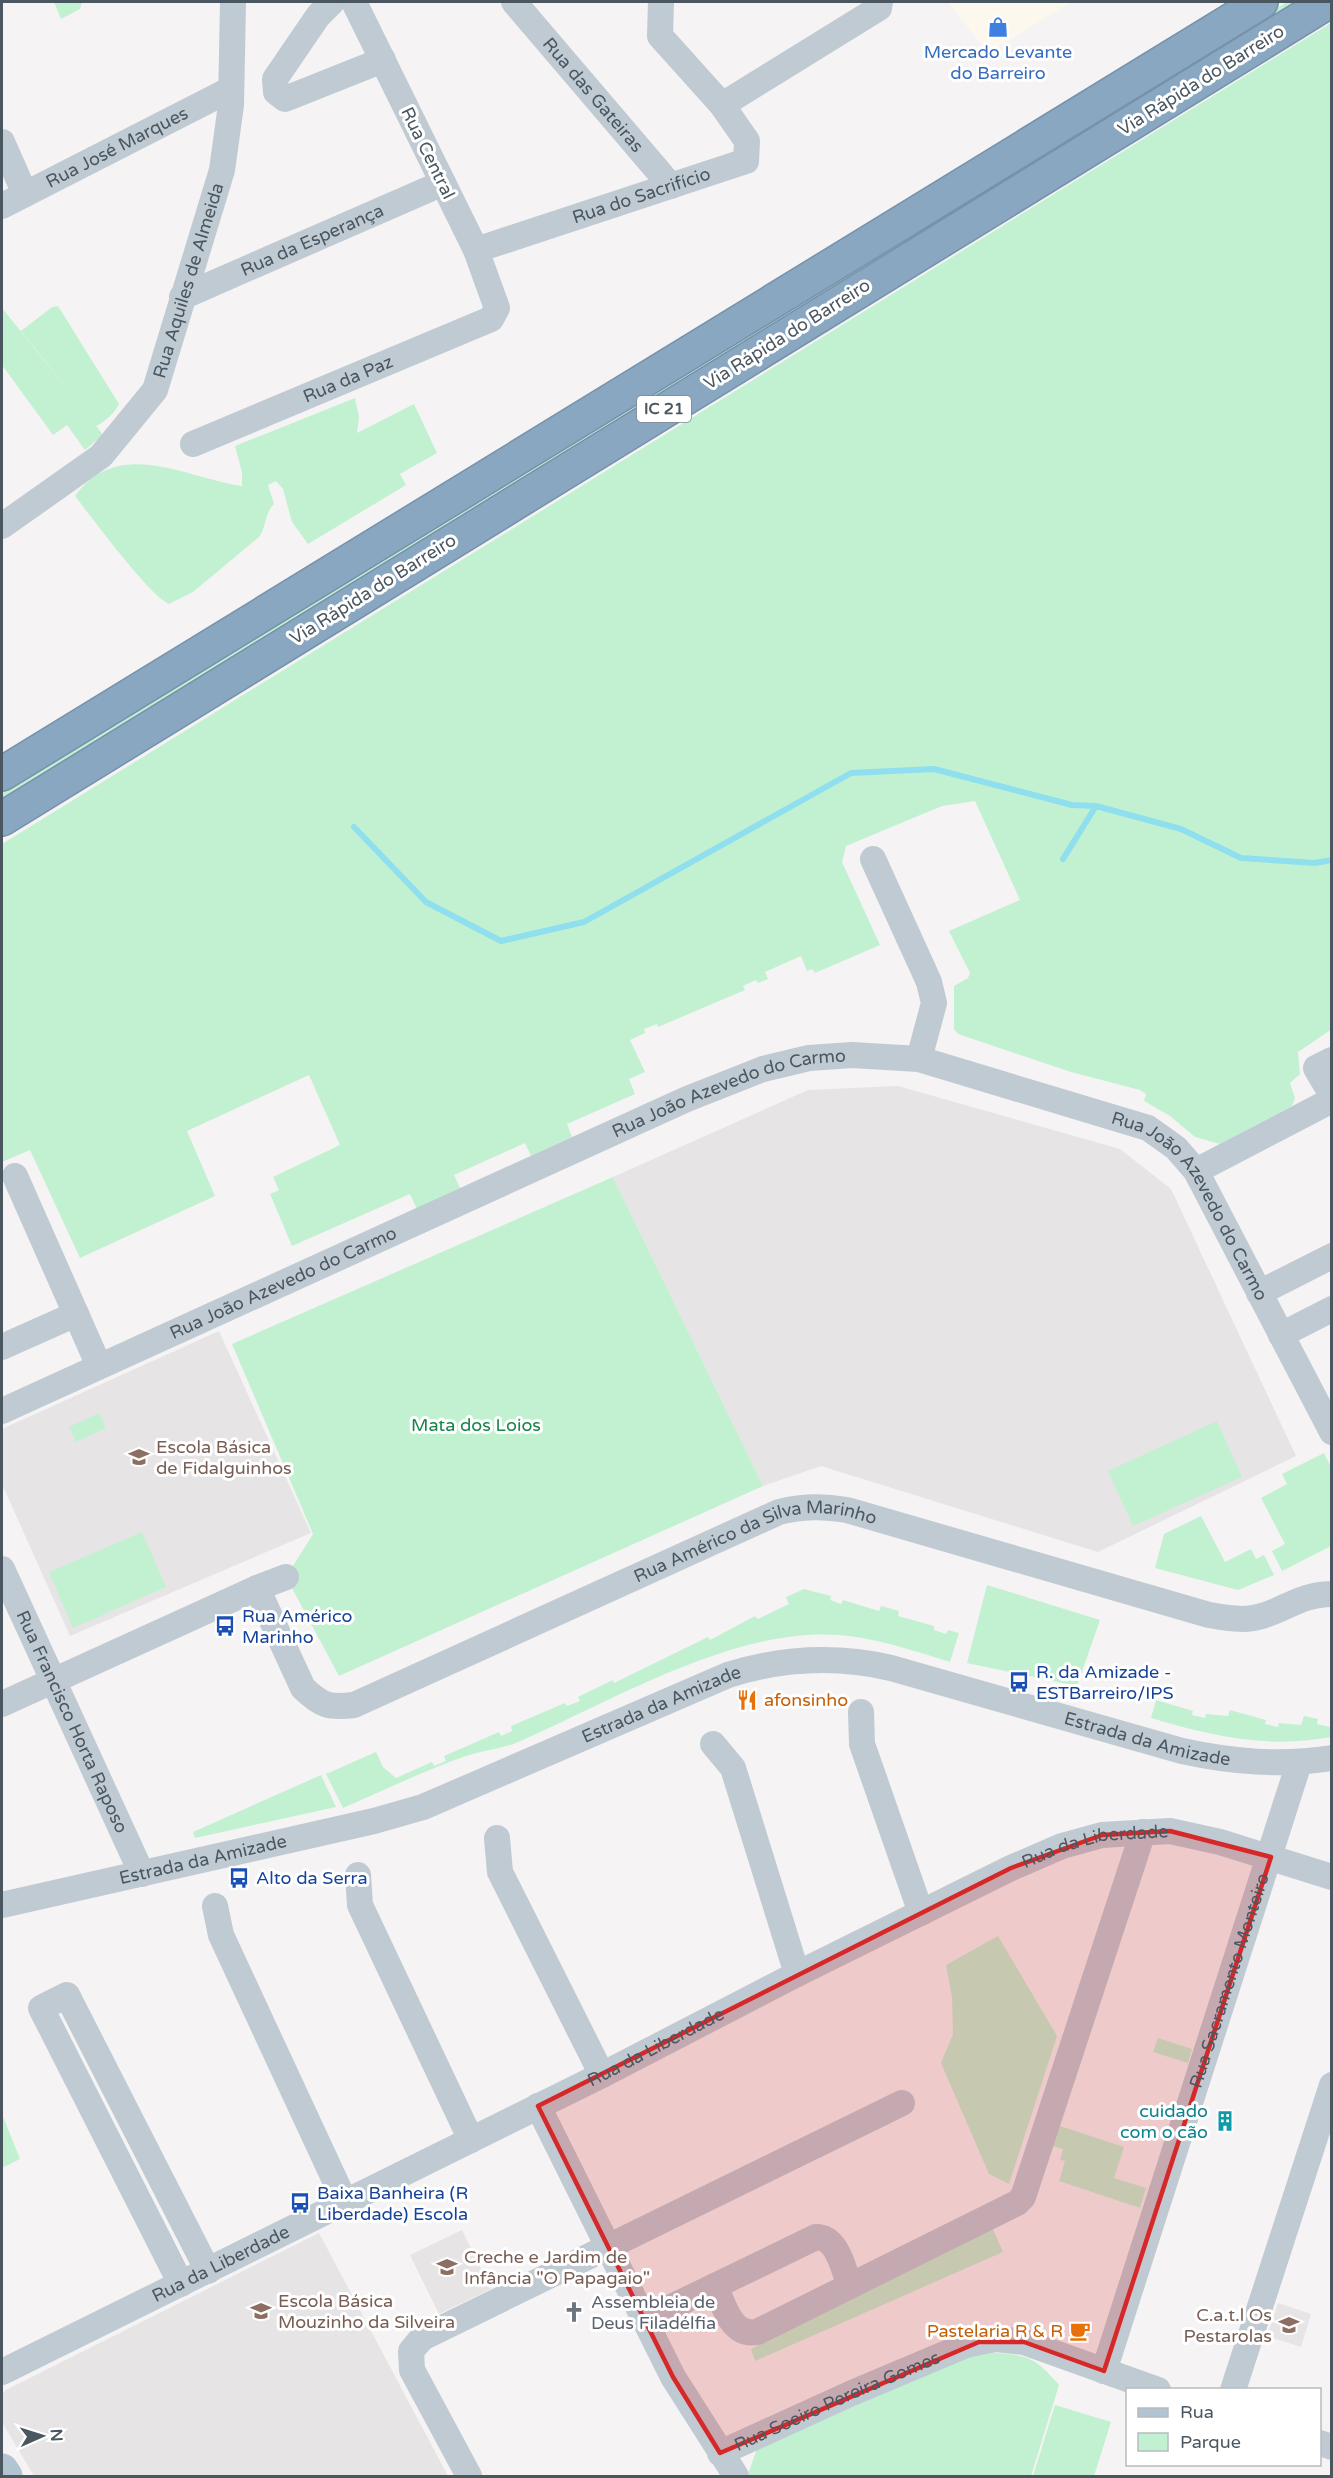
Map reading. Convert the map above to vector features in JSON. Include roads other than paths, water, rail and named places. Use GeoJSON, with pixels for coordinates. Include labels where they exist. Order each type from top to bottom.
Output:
{"type":"FeatureCollection","features":[{"type":"Feature","properties":{"kind":"highway","name":"Via Rápida do Barreiro"},"geometry":{"type":"LineString","coordinates":[[2,774],[1261,2]]}},
{"type":"Feature","properties":{"kind":"highway","name":"Via Rápida do Barreiro"},"geometry":{"type":"LineString","coordinates":[[2,819],[1328,2]]}},
{"type":"Feature","properties":{"kind":"main road"},"geometry":{"type":"LineString","coordinates":[[2,2470],[6,2476]]}},
{"type":"Feature","properties":{"kind":"street","name":"Rua Aquiles de Almeida"},"geometry":{"type":"LineString","coordinates":[[2,526],[101,456],[154,390],[222,170],[231,89],[233,2]]}},
{"type":"Feature","properties":{"kind":"street"},"geometry":{"type":"LineString","coordinates":[[333,2],[318,16],[275,79],[276,92],[285,99],[383,60]]}},
{"type":"Feature","properties":{"kind":"street","name":"Rua Central"},"geometry":{"type":"LineString","coordinates":[[354,2],[476,250],[497,308]]}},
{"type":"Feature","properties":{"kind":"street","name":"Rua das Gateiras"},"geometry":{"type":"LineString","coordinates":[[514,2],[671,186]]}},
{"type":"Feature","properties":{"kind":"street"},"geometry":{"type":"LineString","coordinates":[[661,2],[660,36],[722,105],[879,8],[880,2]]}},
{"type":"Feature","properties":{"kind":"street","name":"Rua José Marques"},"geometry":{"type":"LineString","coordinates":[[2,206],[231,89]]}},
{"type":"Feature","properties":{"kind":"street","name":"Rua do Sacrifício"},"geometry":{"type":"LineString","coordinates":[[476,250],[746,161],[747,141],[722,105]]}},
{"type":"Feature","properties":{"kind":"street"},"geometry":{"type":"LineString","coordinates":[[2,142],[25,194]]}},
{"type":"Feature","properties":{"kind":"street","name":"Rua da Esperança"},"geometry":{"type":"LineString","coordinates":[[182,297],[443,183]]}},
{"type":"Feature","properties":{"kind":"street","name":"Rua da Paz"},"geometry":{"type":"LineString","coordinates":[[193,444],[491,319],[497,308]]}},
{"type":"Feature","properties":{"kind":"street"},"geometry":{"type":"LineString","coordinates":[[873,859],[929,982],[934,1003],[920,1059]]}},
{"type":"Feature","properties":{"kind":"street","name":"Rua João Azevedo do Carmo"},"geometry":{"type":"LineString","coordinates":[[2,1411],[687,1099],[763,1069],[809,1058],[852,1055],[920,1059],[1148,1128],[1176,1148],[1196,1171],[1332,1432]]}},
{"type":"Feature","properties":{"kind":"street"},"geometry":{"type":"LineString","coordinates":[[1332,1060],[1316,1068],[1332,1095]]}},
{"type":"Feature","properties":{"kind":"street"},"geometry":{"type":"LineString","coordinates":[[1196,1171],[1332,1100]]}},
{"type":"Feature","properties":{"kind":"street"},"geometry":{"type":"LineString","coordinates":[[15,1176],[99,1366]]}},
{"type":"Feature","properties":{"kind":"street"},"geometry":{"type":"LineString","coordinates":[[1259,1293],[1332,1256]]}},
{"type":"Feature","properties":{"kind":"street"},"geometry":{"type":"LineString","coordinates":[[1281,1335],[1332,1309]]}},
{"type":"Feature","properties":{"kind":"street"},"geometry":{"type":"LineString","coordinates":[[2,1347],[76,1314]]}},
{"type":"Feature","properties":{"kind":"street","name":"Rua Américo da Silva Marinho"},"geometry":{"type":"LineString","coordinates":[[257,1588],[303,1688],[316,1701],[333,1707],[354,1705],[374,1697],[779,1512],[801,1506],[847,1510],[1209,1615],[1232,1619],[1265,1615],[1300,1598],[1332,1594]]}},
{"type":"Feature","properties":{"kind":"street","name":"Rua Francisco Horta Raposo"},"geometry":{"type":"LineString","coordinates":[[2,1569],[142,1874]]}},
{"type":"Feature","properties":{"kind":"street"},"geometry":{"type":"LineString","coordinates":[[2,1704],[286,1577]]}},
{"type":"Feature","properties":{"kind":"street","name":"Estrada da Amizade"},"geometry":{"type":"LineString","coordinates":[[2,1905],[423,1807],[728,1675],[760,1665],[792,1660],[824,1659],[874,1664],[1182,1751],[1253,1764],[1299,1763],[1332,1758]]}},
{"type":"Feature","properties":{"kind":"street"},"geometry":{"type":"LineString","coordinates":[[861,1712],[862,1744],[921,1913]]}},
{"type":"Feature","properties":{"kind":"street"},"geometry":{"type":"LineString","coordinates":[[713,1744],[733,1768],[797,1974]]}},
{"type":"Feature","properties":{"kind":"street","name":"Rua Sacramento Monteiro"},"geometry":{"type":"LineString","coordinates":[[1104,2371],[1198,2073],[1271,1857],[1299,1763]]}},
{"type":"Feature","properties":{"kind":"street","name":"Rua da Liberdade"},"geometry":{"type":"LineString","coordinates":[[2,2372],[602,2075],[797,1974],[1011,1868],[1062,1846],[1102,1835],[1170,1831],[1271,1857],[1332,1877]]}},
{"type":"Feature","properties":{"kind":"street"},"geometry":{"type":"LineString","coordinates":[[715,2286],[736,2328],[748,2334],[1017,2203],[1023,2197],[1143,1832]]}},
{"type":"Feature","properties":{"kind":"street"},"geometry":{"type":"LineString","coordinates":[[497,1838],[500,1872],[602,2075]]}},
{"type":"Feature","properties":{"kind":"street"},"geometry":{"type":"LineString","coordinates":[[358,1875],[360,1905],[471,2140]]}},
{"type":"Feature","properties":{"kind":"street"},"geometry":{"type":"LineString","coordinates":[[216,1906],[221,1935],[345,2202]]}},
{"type":"Feature","properties":{"kind":"street"},"geometry":{"type":"LineString","coordinates":[[182,2284],[41,2008],[67,1995],[208,2271]]}},
{"type":"Feature","properties":{"kind":"street"},"geometry":{"type":"LineString","coordinates":[[1234,2388],[1332,2085]]}},
{"type":"Feature","properties":{"kind":"street"},"geometry":{"type":"LineString","coordinates":[[469,2476],[412,2370],[411,2351],[422,2338],[903,2103]]}},
{"type":"Feature","properties":{"kind":"street"},"geometry":{"type":"LineString","coordinates":[[538,2106],[673,2377],[736,2476]]}},
{"type":"Feature","properties":{"kind":"street"},"geometry":{"type":"LineString","coordinates":[[644,2320],[816,2237],[829,2239],[833,2243],[850,2286]]}},
{"type":"Feature","properties":{"kind":"street","name":"Rua Soeiro Pereira Gomes"},"geometry":{"type":"LineString","coordinates":[[720,2453],[852,2393],[979,2342],[996,2339],[1024,2342],[1152,2388]]}},
{"type":"Feature","properties":{"kind":"waterway"},"geometry":{"type":"LineString","coordinates":[[354,827],[426,902],[501,941],[584,922],[851,773],[934,769],[1072,805],[1096,806],[1181,829],[1241,858],[1315,863],[1332,860]]}},
{"type":"Feature","properties":{"kind":"waterway"},"geometry":{"type":"LineString","coordinates":[[1063,859],[1096,806]]}},
{"type":"Feature","properties":{"kind":"place","name":"Mercado Levante do Barreiro"},"geometry":{"type":"Point","coordinates":[998,27]}},
{"type":"Feature","properties":{"kind":"place","name":"Escola Básica de Fidalguinhos"},"geometry":{"type":"Point","coordinates":[139,1457]}},
{"type":"Feature","properties":{"kind":"place","name":"Rua Américo Marinho"},"geometry":{"type":"Point","coordinates":[225,1626]}},
{"type":"Feature","properties":{"kind":"place","name":"R. da Amizade - ESTBarreiro/IPS"},"geometry":{"type":"Point","coordinates":[1019,1682]}},
{"type":"Feature","properties":{"kind":"place","name":"afonsinho"},"geometry":{"type":"Point","coordinates":[747,1700]}},
{"type":"Feature","properties":{"kind":"place","name":"Alto da Serra"},"geometry":{"type":"Point","coordinates":[239,1878]}},
{"type":"Feature","properties":{"kind":"place","name":"cuidado com o cão"},"geometry":{"type":"Point","coordinates":[1225,2121]}},
{"type":"Feature","properties":{"kind":"place","name":"Baixa Banheira (R Liberdade) Escola"},"geometry":{"type":"Point","coordinates":[300,2203]}},
{"type":"Feature","properties":{"kind":"place","name":"Creche e Jardim de Infância \"O Papagaio\""},"geometry":{"type":"Point","coordinates":[447,2267]}},
{"type":"Feature","properties":{"kind":"place","name":"Escola Básica Mouzinho da Silveira"},"geometry":{"type":"Point","coordinates":[261,2311]}},
{"type":"Feature","properties":{"kind":"place","name":"Assembleia de Deus Filadélfia"},"geometry":{"type":"Point","coordinates":[574,2312]}},
{"type":"Feature","properties":{"kind":"place","name":"C.a.t.l Os Pestarolas"},"geometry":{"type":"Point","coordinates":[1289,2325]}},
{"type":"Feature","properties":{"kind":"place","name":"Pastelaria R & R"},"geometry":{"type":"Point","coordinates":[1080,2331]}},
{"type":"Feature","properties":{"kind":"park label","name":"Mata dos Loios"},"geometry":{"type":"Point","coordinates":[476,1425]}}]}
